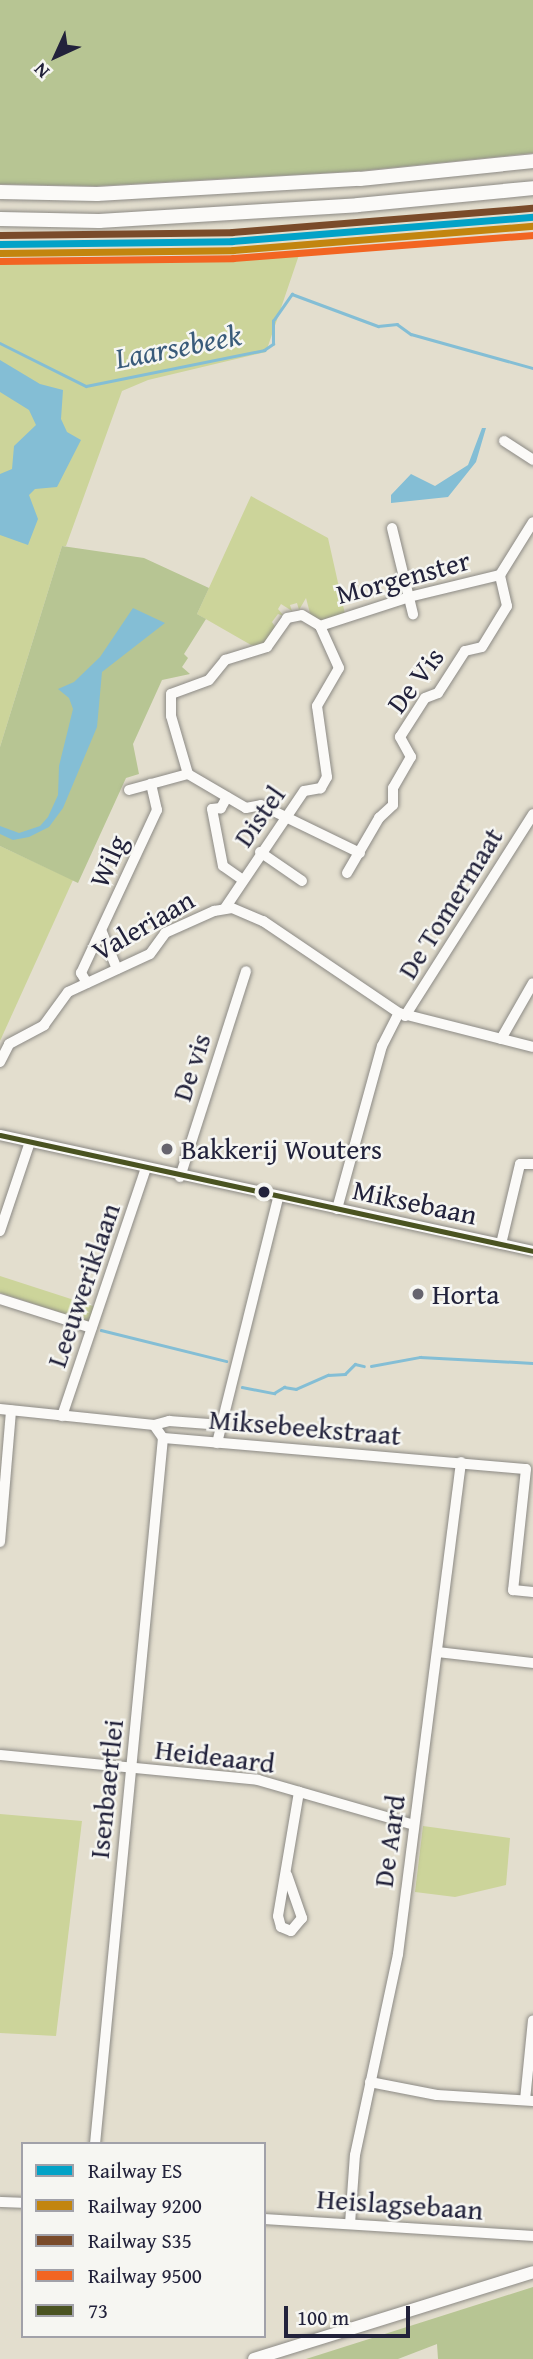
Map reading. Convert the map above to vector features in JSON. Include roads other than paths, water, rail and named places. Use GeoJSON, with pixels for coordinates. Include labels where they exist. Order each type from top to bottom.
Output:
{"type":"FeatureCollection","features":[{"type":"Feature","properties":{"kind":"highway"},"geometry":{"type":"LineString","coordinates":[[0,192],[111,194],[360,179],[533,161]]}},
{"type":"Feature","properties":{"kind":"highway"},"geometry":{"type":"LineString","coordinates":[[0,219],[113,220],[358,205],[533,188]]}},
{"type":"Feature","properties":{"kind":"main road"},"geometry":{"type":"LineString","coordinates":[[254,2359],[533,2272]]}},
{"type":"Feature","properties":{"kind":"street"},"geometry":{"type":"LineString","coordinates":[[503,441],[533,460]]}},
{"type":"Feature","properties":{"kind":"street"},"geometry":{"type":"LineString","coordinates":[[500,575],[533,522]]}},
{"type":"Feature","properties":{"kind":"street"},"geometry":{"type":"LineString","coordinates":[[392,528],[413,614]]}},
{"type":"Feature","properties":{"kind":"street","name":"Morgenster"},"geometry":{"type":"LineString","coordinates":[[320,626],[409,597],[500,575]]}},
{"type":"Feature","properties":{"kind":"street","name":"De Vis"},"geometry":{"type":"LineString","coordinates":[[347,873],[379,817],[393,805],[393,788],[411,757],[400,737],[425,698],[438,693],[464,651],[482,647],[507,606],[500,575]]}},
{"type":"Feature","properties":{"kind":"street"},"geometry":{"type":"LineString","coordinates":[[320,626],[302,615],[287,618],[267,647],[225,660],[209,680],[171,694],[172,716],[188,774],[246,808],[261,805],[359,853]]}},
{"type":"Feature","properties":{"kind":"street","name":"Distel"},"geometry":{"type":"LineString","coordinates":[[225,908],[260,852],[304,791],[321,788],[327,777],[317,706],[339,668],[320,626]]}},
{"type":"Feature","properties":{"kind":"street"},"geometry":{"type":"LineString","coordinates":[[129,790],[188,774]]}},
{"type":"Feature","properties":{"kind":"street","name":"Wilg"},"geometry":{"type":"LineString","coordinates":[[84,978],[157,810],[151,784]]}},
{"type":"Feature","properties":{"kind":"street"},"geometry":{"type":"LineString","coordinates":[[227,797],[221,808],[212,809],[223,866],[243,880]]}},
{"type":"Feature","properties":{"kind":"street","name":"De Tomermaat"},"geometry":{"type":"LineString","coordinates":[[337,1209],[382,1045],[533,814]]}},
{"type":"Feature","properties":{"kind":"street"},"geometry":{"type":"LineString","coordinates":[[260,852],[302,881]]}},
{"type":"Feature","properties":{"kind":"street","name":"Valeriaan"},"geometry":{"type":"LineString","coordinates":[[0,1062],[9,1044],[44,1025],[68,992],[84,978],[117,969],[150,954],[165,933],[225,908],[263,921],[402,1015]]}},
{"type":"Feature","properties":{"kind":"street","name":"Wilg"},"geometry":{"type":"LineString","coordinates":[[102,932],[117,969]]}},
{"type":"Feature","properties":{"kind":"street","name":"De vis"},"geometry":{"type":"LineString","coordinates":[[180,1177],[246,971]]}},
{"type":"Feature","properties":{"kind":"street"},"geometry":{"type":"LineString","coordinates":[[501,1039],[533,982]]}},
{"type":"Feature","properties":{"kind":"street"},"geometry":{"type":"LineString","coordinates":[[402,1015],[533,1047]]}},
{"type":"Feature","properties":{"kind":"street","name":"Miksebaan"},"geometry":{"type":"LineString","coordinates":[[0,1135],[180,1177],[533,1251]]}},
{"type":"Feature","properties":{"kind":"street"},"geometry":{"type":"LineString","coordinates":[[0,1230],[30,1142]]}},
{"type":"Feature","properties":{"kind":"street"},"geometry":{"type":"LineString","coordinates":[[501,1244],[520,1164],[533,1164]]}},
{"type":"Feature","properties":{"kind":"street","name":"Leeuweriklaan"},"geometry":{"type":"LineString","coordinates":[[62,1416],[146,1168]]}},
{"type":"Feature","properties":{"kind":"street"},"geometry":{"type":"LineString","coordinates":[[217,1443],[278,1198]]}},
{"type":"Feature","properties":{"kind":"street"},"geometry":{"type":"LineString","coordinates":[[0,1299],[92,1328]]}},
{"type":"Feature","properties":{"kind":"street","name":"Miksebeekstraat"},"geometry":{"type":"LineString","coordinates":[[0,1409],[154,1424],[169,1421],[209,1424]]}},
{"type":"Feature","properties":{"kind":"street"},"geometry":{"type":"LineString","coordinates":[[0,1542],[11,1410]]}},
{"type":"Feature","properties":{"kind":"street"},"geometry":{"type":"LineString","coordinates":[[154,1424],[163,1438]]}},
{"type":"Feature","properties":{"kind":"street","name":"Miksebeekstraat"},"geometry":{"type":"LineString","coordinates":[[163,1438],[526,1469],[513,1590],[533,1592]]}},
{"type":"Feature","properties":{"kind":"street","name":"Isenbaertlei"},"geometry":{"type":"LineString","coordinates":[[94,2142],[163,1438]]}},
{"type":"Feature","properties":{"kind":"street","name":"De Aard"},"geometry":{"type":"LineString","coordinates":[[350,2224],[355,2155],[398,1954],[461,1462]]}},
{"type":"Feature","properties":{"kind":"street"},"geometry":{"type":"LineString","coordinates":[[438,1652],[533,1664]]}},
{"type":"Feature","properties":{"kind":"street","name":"Heideaard"},"geometry":{"type":"LineString","coordinates":[[0,1755],[258,1780],[414,1825]]}},
{"type":"Feature","properties":{"kind":"street","name":"Heideaard"},"geometry":{"type":"LineString","coordinates":[[287,1875],[302,1918],[291,1931],[278,1921],[299,1792]]}},
{"type":"Feature","properties":{"kind":"street"},"geometry":{"type":"LineString","coordinates":[[370,2082],[437,2095],[529,2100],[533,2020]]}},
{"type":"Feature","properties":{"kind":"street"},"geometry":{"type":"LineString","coordinates":[[0,2202],[21,2203]]}},
{"type":"Feature","properties":{"kind":"street","name":"Heislagsebaan"},"geometry":{"type":"LineString","coordinates":[[266,2219],[533,2236]]}},
{"type":"Feature","properties":{"kind":"water"},"geometry":{"type":"Polygon","coordinates":[[[0,360],[40,384],[63,390],[61,419],[67,432],[81,440],[57,487],[35,489],[29,495],[38,519],[28,545],[0,535],[0,474],[12,469],[14,446],[36,425],[29,410],[0,392],[0,360]]]}},
{"type":"Feature","properties":{"kind":"water"},"geometry":{"type":"Polygon","coordinates":[[[482,428],[486,428],[476,462],[448,497],[391,503],[391,495],[411,474],[435,486],[468,465],[482,428]]]}},
{"type":"Feature","properties":{"kind":"water"},"geometry":{"type":"Polygon","coordinates":[[[133,608],[165,623],[102,672],[97,727],[63,808],[49,827],[29,837],[13,840],[0,834],[0,826],[19,833],[40,826],[48,817],[58,795],[59,766],[73,709],[69,698],[58,689],[74,682],[100,657],[133,608]]]}},
{"type":"Feature","properties":{"kind":"waterway","name":"Laarsebeek"},"geometry":{"type":"LineString","coordinates":[[0,343],[86,386],[264,350],[273,344],[273,321],[292,294],[378,326],[397,324],[411,334],[533,368]]}},
{"type":"Feature","properties":{"kind":"waterway"},"geometry":{"type":"LineString","coordinates":[[101,1330],[226,1361]]}},
{"type":"Feature","properties":{"kind":"waterway"},"geometry":{"type":"LineString","coordinates":[[371,1366],[420,1357],[533,1363]]}},
{"type":"Feature","properties":{"kind":"waterway"},"geometry":{"type":"LineString","coordinates":[[242,1387],[274,1393],[284,1387],[296,1389],[328,1375],[345,1374],[355,1364],[364,1366]]}},
{"type":"Feature","properties":{"kind":"rail line","name":"S35"},"geometry":{"type":"LineString","coordinates":[[0,235],[232,232],[532,208]]}},
{"type":"Feature","properties":{"kind":"rail line","name":"ES"},"geometry":{"type":"LineString","coordinates":[[0,244],[232,241],[533,217]]}},
{"type":"Feature","properties":{"kind":"rail line","name":"9200"},"geometry":{"type":"LineString","coordinates":[[0,253],[233,250],[533,226]]}},
{"type":"Feature","properties":{"kind":"rail line","name":"9500"},"geometry":{"type":"LineString","coordinates":[[0,261],[233,258],[533,235]]}},
{"type":"Feature","properties":{"kind":"place","name":"Bakkerij Wouters"},"geometry":{"type":"Point","coordinates":[167,1149]}},
{"type":"Feature","properties":{"kind":"place","name":"Horta"},"geometry":{"type":"Point","coordinates":[418,1294]}}]}
